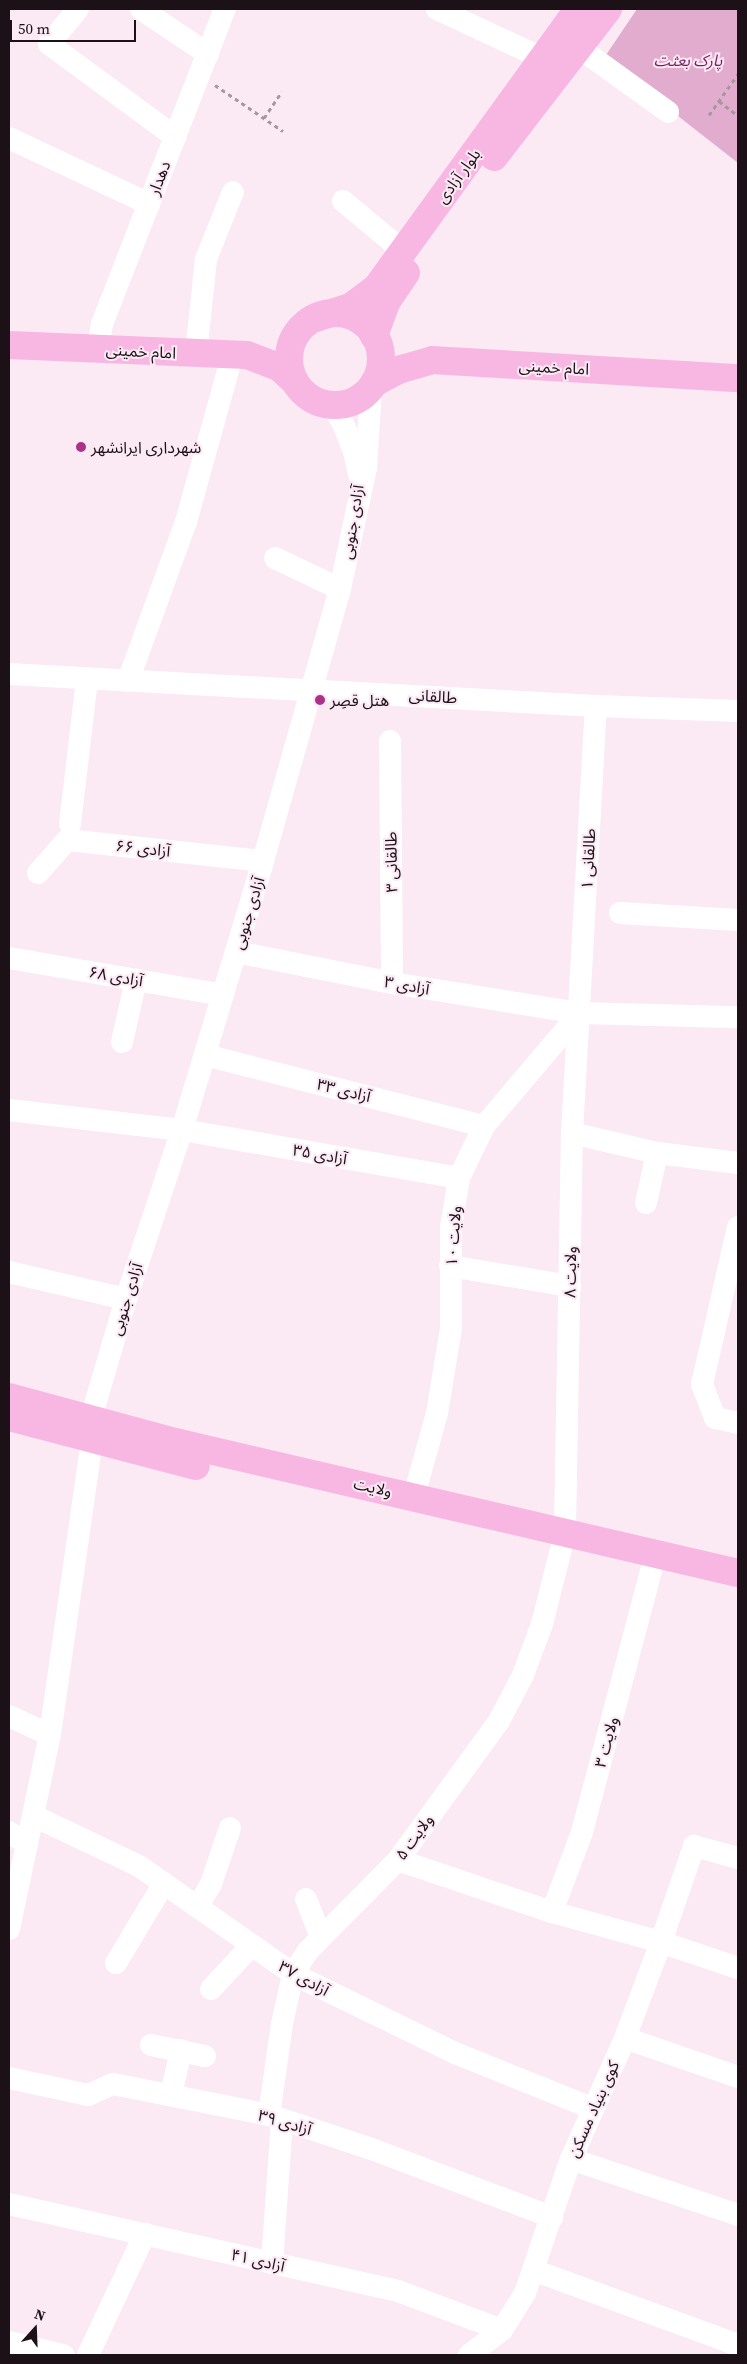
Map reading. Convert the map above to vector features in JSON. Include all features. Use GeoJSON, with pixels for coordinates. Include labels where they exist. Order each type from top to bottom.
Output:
{"type":"FeatureCollection","features":[{"type":"Feature","properties":{"kind":"main road","name":"بلوار آزادی"},"geometry":{"type":"LineString","coordinates":[[309,322],[352,306],[376,287],[578,9]]}},
{"type":"Feature","properties":{"kind":"main road","name":"بلوار آزادی"},"geometry":{"type":"LineString","coordinates":[[377,342],[387,301],[397,286],[608,9]]}},
{"type":"Feature","properties":{"kind":"main road"},"geometry":{"type":"LineString","coordinates":[[240,355],[270,346],[309,322],[328,314],[342,314],[366,325],[377,342],[381,362],[372,385],[360,398],[347,404],[332,405],[317,402],[304,394],[295,382],[290,367],[289,352],[294,338],[309,322]]}},
{"type":"Feature","properties":{"kind":"main road"},"geometry":{"type":"LineString","coordinates":[[377,342],[403,358],[432,360]]}},
{"type":"Feature","properties":{"kind":"main road","name":"امام خمینی"},"geometry":{"type":"LineString","coordinates":[[9,345],[240,355],[279,367],[295,382]]}},
{"type":"Feature","properties":{"kind":"main road","name":"امام خمینی"},"geometry":{"type":"LineString","coordinates":[[372,385],[404,367],[432,360],[738,378]]}},
{"type":"Feature","properties":{"kind":"main road","name":"ولایت"},"geometry":{"type":"LineString","coordinates":[[9,1397],[172,1460],[563,1540],[738,1573]]}},
{"type":"Feature","properties":{"kind":"main road","name":"ولایت"},"geometry":{"type":"LineString","coordinates":[[9,1416],[175,1442],[414,1496],[563,1540],[651,1571],[738,1591]]}},
{"type":"Feature","properties":{"kind":"street"},"geometry":{"type":"LineString","coordinates":[[78,9],[49,44],[175,137]]}},
{"type":"Feature","properties":{"kind":"street"},"geometry":{"type":"LineString","coordinates":[[141,9],[208,54]]}},
{"type":"Feature","properties":{"kind":"street","name":"دهدار"},"geometry":{"type":"LineString","coordinates":[[98,349],[102,324],[226,9]]}},
{"type":"Feature","properties":{"kind":"street"},"geometry":{"type":"LineString","coordinates":[[437,9],[542,58]]}},
{"type":"Feature","properties":{"kind":"street"},"geometry":{"type":"LineString","coordinates":[[578,47],[668,112]]}},
{"type":"Feature","properties":{"kind":"street"},"geometry":{"type":"LineString","coordinates":[[9,138],[149,204]]}},
{"type":"Feature","properties":{"kind":"street"},"geometry":{"type":"LineString","coordinates":[[196,354],[206,258],[233,192]]}},
{"type":"Feature","properties":{"kind":"street"},"geometry":{"type":"LineString","coordinates":[[343,201],[403,251]]}},
{"type":"Feature","properties":{"kind":"street"},"geometry":{"type":"LineString","coordinates":[[128,681],[186,522],[240,355]]}},
{"type":"Feature","properties":{"kind":"street"},"geometry":{"type":"LineString","coordinates":[[362,487],[366,468],[372,385]]}},
{"type":"Feature","properties":{"kind":"street","name":"آزادی جنوبی"},"geometry":{"type":"LineString","coordinates":[[9,1929],[14,1877],[28,1844],[50,1735],[91,1429],[126,1299],[182,1130],[263,861],[340,589],[362,487],[354,451],[343,423],[332,405]]}},
{"type":"Feature","properties":{"kind":"street"},"geometry":{"type":"LineString","coordinates":[[275,558],[340,589]]}},
{"type":"Feature","properties":{"kind":"street","name":"طالقانی"},"geometry":{"type":"LineString","coordinates":[[9,674],[596,706],[738,711]]}},
{"type":"Feature","properties":{"kind":"street"},"geometry":{"type":"LineString","coordinates":[[70,824],[87,679]]}},
{"type":"Feature","properties":{"kind":"street","name":"طالقانی ۱"},"geometry":{"type":"LineString","coordinates":[[580,1013],[596,706]]}},
{"type":"Feature","properties":{"kind":"street","name":"طالقانی ۳"},"geometry":{"type":"LineString","coordinates":[[390,741],[392,983]]}},
{"type":"Feature","properties":{"kind":"street","name":"آزادی ۶۶"},"geometry":{"type":"LineString","coordinates":[[38,874],[67,840],[263,861]]}},
{"type":"Feature","properties":{"kind":"street"},"geometry":{"type":"LineString","coordinates":[[620,913],[738,920]]}},
{"type":"Feature","properties":{"kind":"street","name":"آزادی ۳"},"geometry":{"type":"LineString","coordinates":[[236,952],[392,983],[580,1013],[738,1017]]}},
{"type":"Feature","properties":{"kind":"street","name":"آزادی ۶۸"},"geometry":{"type":"LineString","coordinates":[[9,958],[223,995]]}},
{"type":"Feature","properties":{"kind":"street"},"geometry":{"type":"LineString","coordinates":[[122,1042],[136,980]]}},
{"type":"Feature","properties":{"kind":"street","name":"ولایت ۱۰"},"geometry":{"type":"LineString","coordinates":[[414,1496],[436,1413],[450,1328],[451,1227],[459,1178],[484,1126],[580,1013]]}},
{"type":"Feature","properties":{"kind":"street","name":"ولایت ۸"},"geometry":{"type":"LineString","coordinates":[[563,1540],[572,1133],[580,1013]]}},
{"type":"Feature","properties":{"kind":"street","name":"آزادی ۳۳"},"geometry":{"type":"LineString","coordinates":[[205,1055],[484,1126]]}},
{"type":"Feature","properties":{"kind":"street","name":"آزادی ۳۵"},"geometry":{"type":"LineString","coordinates":[[9,1110],[182,1130],[459,1178]]}},
{"type":"Feature","properties":{"kind":"street"},"geometry":{"type":"LineString","coordinates":[[572,1133],[657,1154],[738,1163]]}},
{"type":"Feature","properties":{"kind":"street"},"geometry":{"type":"LineString","coordinates":[[646,1204],[657,1154]]}},
{"type":"Feature","properties":{"kind":"street"},"geometry":{"type":"LineString","coordinates":[[738,1227],[730,1300],[702,1384],[715,1418],[738,1423]]}},
{"type":"Feature","properties":{"kind":"street"},"geometry":{"type":"LineString","coordinates":[[450,1266],[570,1286]]}},
{"type":"Feature","properties":{"kind":"street"},"geometry":{"type":"LineString","coordinates":[[9,1272],[126,1299]]}},
{"type":"Feature","properties":{"kind":"street","name":"ولایت ۵"},"geometry":{"type":"LineString","coordinates":[[272,2263],[275,2118],[282,2024],[293,1974],[308,1951],[398,1860],[499,1721],[523,1675],[542,1624],[563,1540]]}},
{"type":"Feature","properties":{"kind":"street","name":"ولایت ۳"},"geometry":{"type":"LineString","coordinates":[[552,1912],[582,1832],[651,1571]]}},
{"type":"Feature","properties":{"kind":"street"},"geometry":{"type":"LineString","coordinates":[[9,1716],[50,1735]]}},
{"type":"Feature","properties":{"kind":"street","name":"آزادی ۳۷"},"geometry":{"type":"LineString","coordinates":[[34,1816],[139,1866],[293,1974],[455,2053],[592,2108]]}},
{"type":"Feature","properties":{"kind":"street"},"geometry":{"type":"LineString","coordinates":[[198,1907],[211,1884],[230,1828]]}},
{"type":"Feature","properties":{"kind":"street"},"geometry":{"type":"LineString","coordinates":[[9,1832],[28,1844]]}},
{"type":"Feature","properties":{"kind":"street","name":"کوی بنیاد مسکن"},"geometry":{"type":"LineString","coordinates":[[469,2355],[502,2330],[525,2293],[571,2159],[592,2108],[626,2038],[662,1942],[694,1846],[738,1858]]}},
{"type":"Feature","properties":{"kind":"street"},"geometry":{"type":"LineString","coordinates":[[398,1860],[552,1912],[662,1942],[738,1968]]}},
{"type":"Feature","properties":{"kind":"street"},"geometry":{"type":"LineString","coordinates":[[116,1963],[164,1883]]}},
{"type":"Feature","properties":{"kind":"street"},"geometry":{"type":"LineString","coordinates":[[306,1900],[321,1937]]}},
{"type":"Feature","properties":{"kind":"street"},"geometry":{"type":"LineString","coordinates":[[211,1989],[252,1945]]}},
{"type":"Feature","properties":{"kind":"street"},"geometry":{"type":"LineString","coordinates":[[626,2038],[738,2077]]}},
{"type":"Feature","properties":{"kind":"street"},"geometry":{"type":"LineString","coordinates":[[150,2045],[206,2056]]}},
{"type":"Feature","properties":{"kind":"street"},"geometry":{"type":"LineString","coordinates":[[171,2095],[181,2050]]}},
{"type":"Feature","properties":{"kind":"street","name":"آزادی ۳۹"},"geometry":{"type":"LineString","coordinates":[[9,2078],[88,2095],[113,2084],[275,2118],[369,2148],[552,2217]]}},
{"type":"Feature","properties":{"kind":"street"},"geometry":{"type":"LineString","coordinates":[[571,2159],[738,2215]]}},
{"type":"Feature","properties":{"kind":"street","name":"آزادی ۴۱"},"geometry":{"type":"LineString","coordinates":[[9,2204],[398,2291],[502,2330]]}},
{"type":"Feature","properties":{"kind":"street"},"geometry":{"type":"LineString","coordinates":[[88,2355],[145,2234]]}},
{"type":"Feature","properties":{"kind":"street"},"geometry":{"type":"LineString","coordinates":[[533,2270],[738,2345]]}},
{"type":"Feature","properties":{"kind":"street"},"geometry":{"type":"LineString","coordinates":[[9,2342],[62,2355]]}},
{"type":"Feature","properties":{"kind":"path"},"geometry":{"type":"LineString","coordinates":[[709,115],[738,74]]}},
{"type":"Feature","properties":{"kind":"path"},"geometry":{"type":"LineString","coordinates":[[200,75],[284,131]]}},
{"type":"Feature","properties":{"kind":"path"},"geometry":{"type":"LineString","coordinates":[[264,118],[282,91]]}},
{"type":"Feature","properties":{"kind":"path"},"geometry":{"type":"LineString","coordinates":[[719,101],[738,116]]}},
{"type":"Feature","properties":{"kind":"green space","name":"پارک بعثت"},"geometry":{"type":"Polygon","coordinates":[[[637,9],[738,9],[738,163],[604,58],[637,9]]]}},
{"type":"Feature","properties":{"kind":"place","name":"شهرداری ایرانشهر"},"geometry":{"type":"Point","coordinates":[81,447]}},
{"type":"Feature","properties":{"kind":"place","name":"هتل قصِر"},"geometry":{"type":"Point","coordinates":[320,700]}}]}
